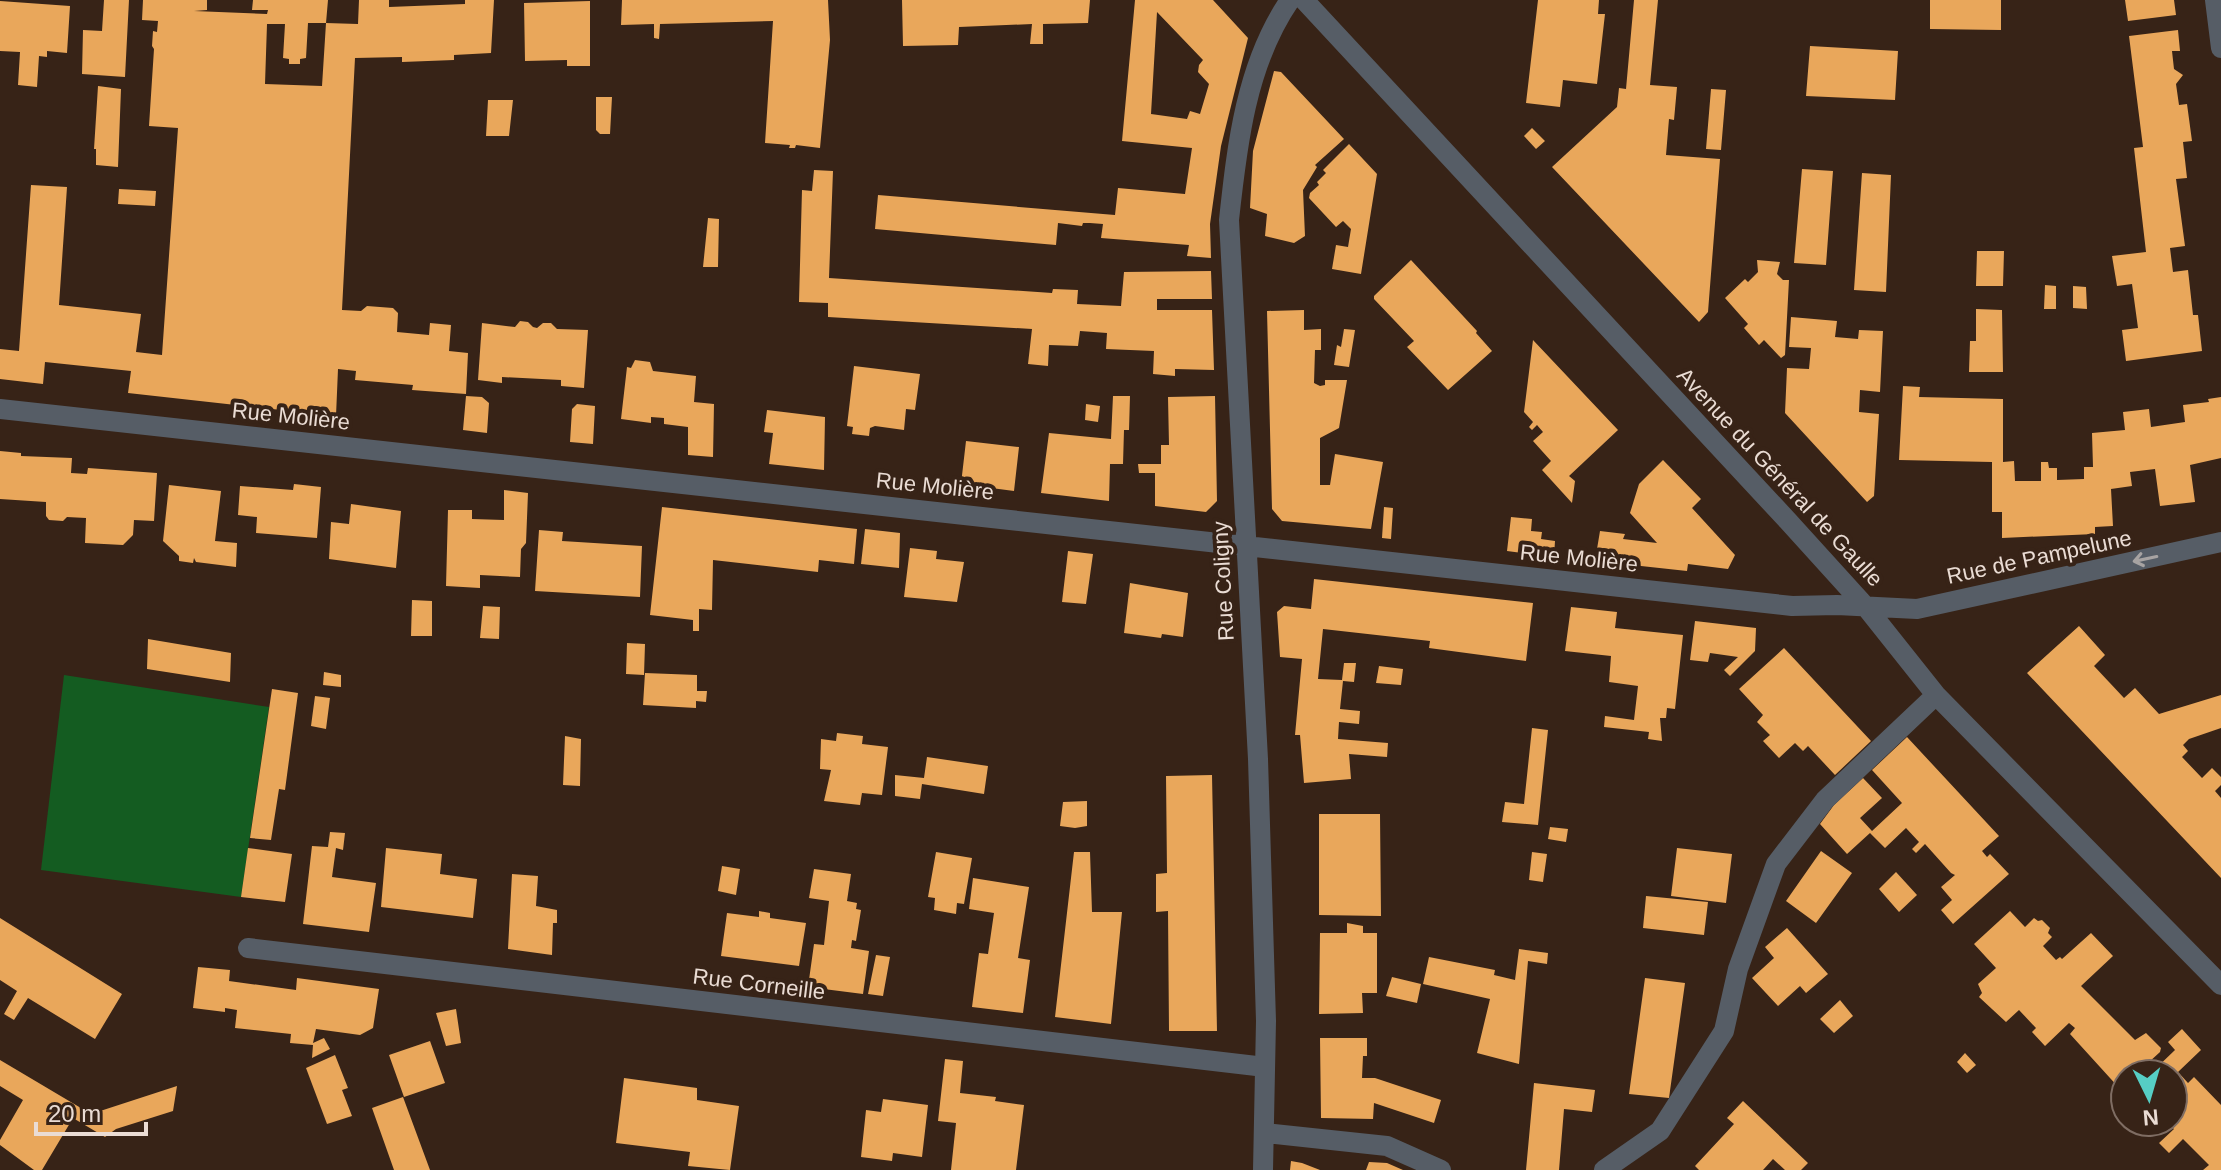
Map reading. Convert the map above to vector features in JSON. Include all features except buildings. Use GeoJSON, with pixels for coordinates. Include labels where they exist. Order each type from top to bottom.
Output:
{"type":"FeatureCollection","features":[{"type":"Feature","properties":{"kind":"street","name":"Rue Coligny"},"geometry":{"type":"LineString","coordinates":[[1263,1170],[1265,1067],[1258,759],[1244,544],[1229,220],[1236,155],[1253,79],[1273,25],[1290,0]]}},
{"type":"Feature","properties":{"kind":"street","name":"Avenue du Général de Gaulle"},"geometry":{"type":"LineString","coordinates":[[1304,0],[1866,607],[1936,695],[2221,985]]}},
{"type":"Feature","properties":{"kind":"street"},"geometry":{"type":"LineString","coordinates":[[2215,0],[2221,48]]}},
{"type":"Feature","properties":{"kind":"street","name":"Rue Molière"},"geometry":{"type":"LineString","coordinates":[[0,409],[1792,606],[1866,607]]}},
{"type":"Feature","properties":{"kind":"street","name":"Rue de Pampelune"},"geometry":{"type":"LineString","coordinates":[[1866,607],[1917,609],[2221,542]]}},
{"type":"Feature","properties":{"kind":"street"},"geometry":{"type":"LineString","coordinates":[[1604,1170],[1660,1131],[1724,1031],[1738,969],[1776,864],[1825,800],[1936,695]]}},
{"type":"Feature","properties":{"kind":"street","name":"Rue Corneille"},"geometry":{"type":"LineString","coordinates":[[248,948],[1265,1067]]}},
{"type":"Feature","properties":{"kind":"street"},"geometry":{"type":"LineString","coordinates":[[1265,1133],[1387,1146],[1441,1170]]}},
{"type":"Feature","properties":{"kind":"green space"},"geometry":{"type":"Polygon","coordinates":[[[64,675],[269,707],[241,897],[41,870],[64,675]]]}}]}
